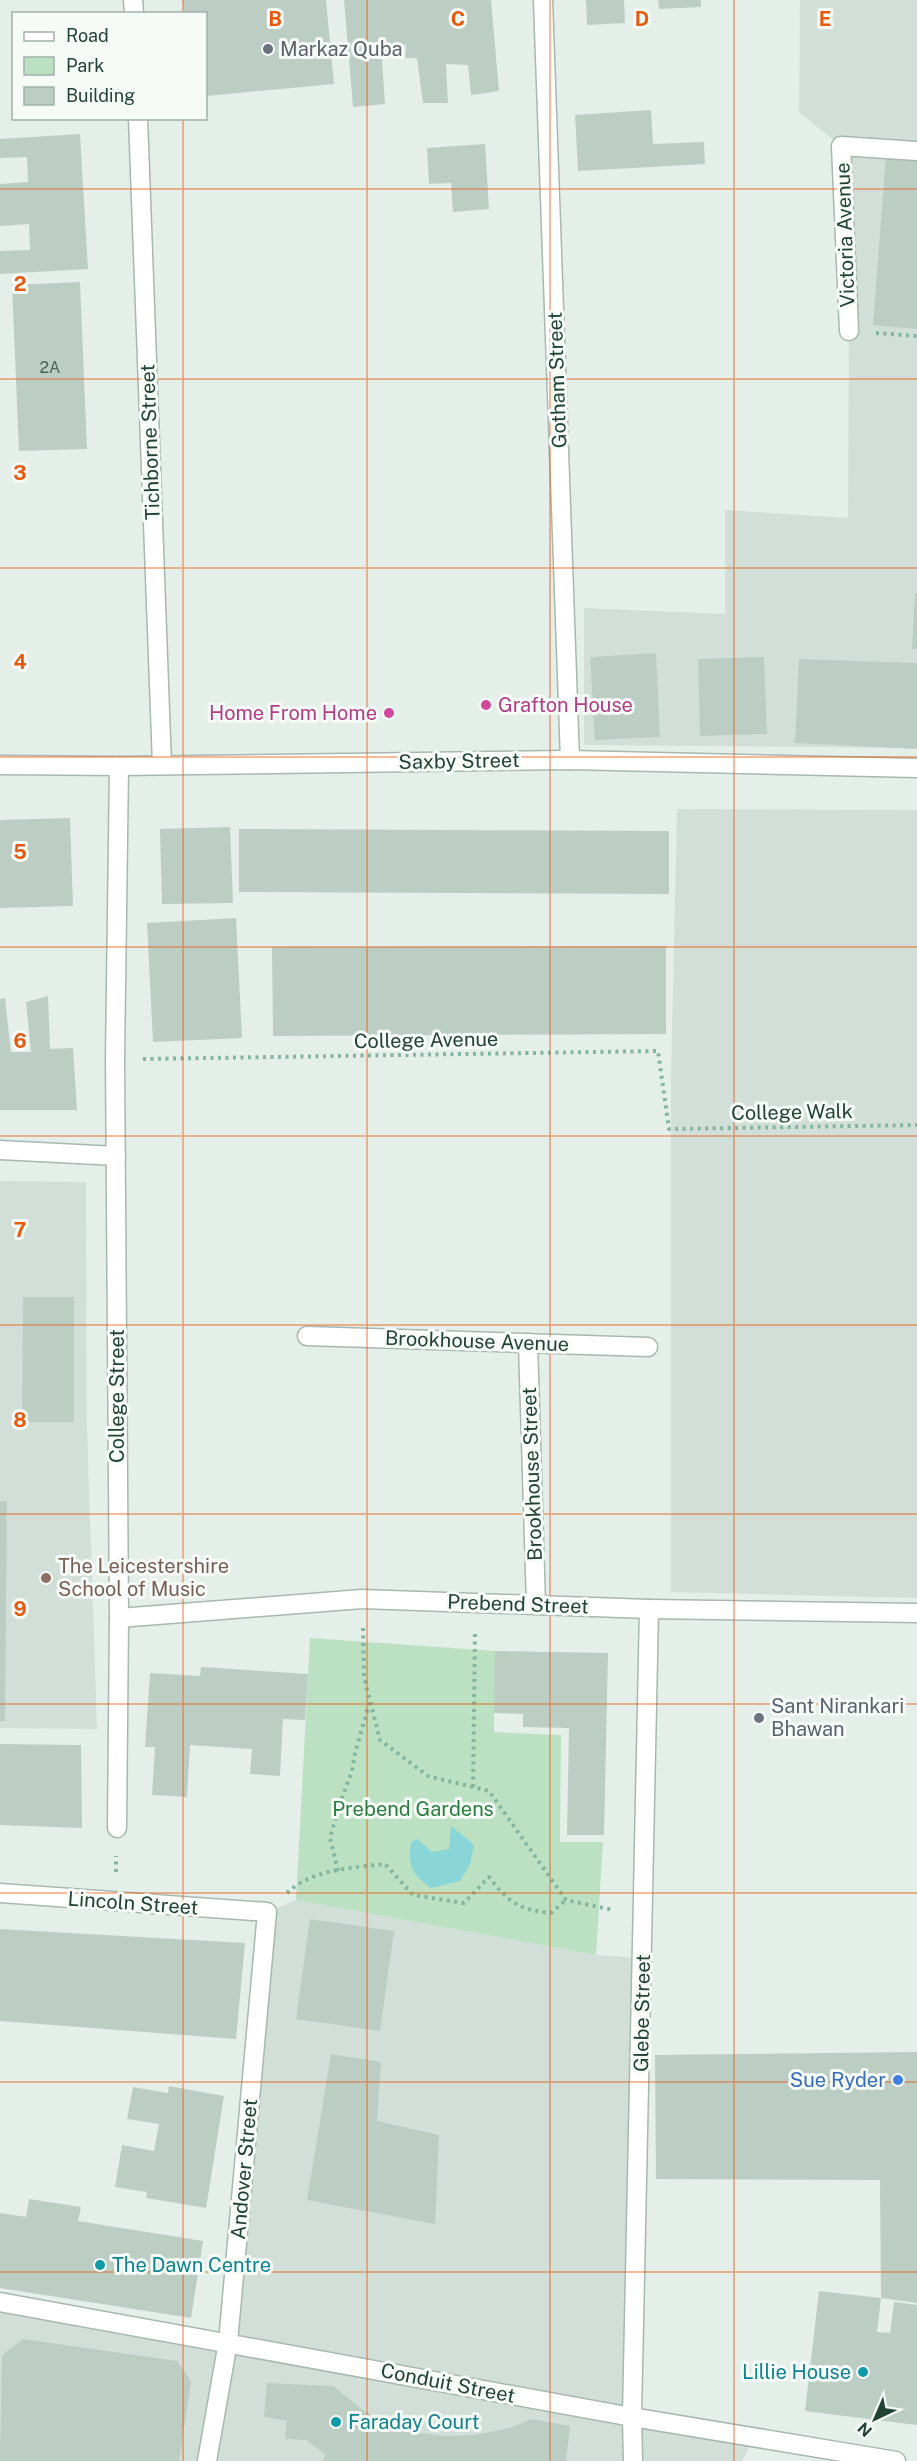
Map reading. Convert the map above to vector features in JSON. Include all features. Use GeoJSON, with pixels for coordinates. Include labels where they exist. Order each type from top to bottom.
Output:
{"type":"FeatureCollection","features":[{"type":"Feature","properties":{"kind":"street","name":"Gotham Street"},"geometry":{"type":"LineString","coordinates":[[543,0],[570,760]]}},
{"type":"Feature","properties":{"kind":"street","name":"Tichborne Street"},"geometry":{"type":"LineString","coordinates":[[138,120],[162,765]]}},
{"type":"Feature","properties":{"kind":"street","name":"Victoria Avenue"},"geometry":{"type":"LineString","coordinates":[[849,331],[841,146],[917,151]]}},
{"type":"Feature","properties":{"kind":"street","name":"Saxby Street"},"geometry":{"type":"LineString","coordinates":[[0,765],[119,766],[570,760],[917,768]]}},
{"type":"Feature","properties":{"kind":"street","name":"College Street"},"geometry":{"type":"LineString","coordinates":[[117,1828],[119,1618],[115,1059],[119,766]]}},
{"type":"Feature","properties":{"kind":"street"},"geometry":{"type":"LineString","coordinates":[[0,1150],[116,1156]]}},
{"type":"Feature","properties":{"kind":"street","name":"Brookhouse Avenue"},"geometry":{"type":"LineString","coordinates":[[307,1336],[648,1347]]}},
{"type":"Feature","properties":{"kind":"street","name":"Brookhouse Street"},"geometry":{"type":"LineString","coordinates":[[528,1343],[536,1605]]}},
{"type":"Feature","properties":{"kind":"street","name":"Prebend Street"},"geometry":{"type":"LineString","coordinates":[[119,1618],[362,1599],[649,1609],[917,1613]]}},
{"type":"Feature","properties":{"kind":"street","name":"Glebe Street"},"geometry":{"type":"LineString","coordinates":[[633,2461],[632,2417],[649,1609]]}},
{"type":"Feature","properties":{"kind":"street","name":"Lincoln Street"},"geometry":{"type":"LineString","coordinates":[[0,1893],[115,1903],[267,1912]]}},
{"type":"Feature","properties":{"kind":"street","name":"Andover Street"},"geometry":{"type":"LineString","coordinates":[[207,2461],[228,2342],[267,1912]]}},
{"type":"Feature","properties":{"kind":"street","name":"Conduit Street"},"geometry":{"type":"LineString","coordinates":[[0,2302],[632,2417],[896,2461]]}},
{"type":"Feature","properties":{"kind":"path","name":"Victoria Avenue"},"geometry":{"type":"LineString","coordinates":[[849,331],[917,336]]}},
{"type":"Feature","properties":{"kind":"path","name":"College Avenue"},"geometry":{"type":"LineString","coordinates":[[115,1059],[658,1051],[669,1129]]}},
{"type":"Feature","properties":{"kind":"path","name":"College Walk"},"geometry":{"type":"LineString","coordinates":[[669,1129],[917,1125]]}},
{"type":"Feature","properties":{"kind":"path"},"geometry":{"type":"LineString","coordinates":[[362,1599],[364,1677],[381,1740],[428,1776],[489,1791],[566,1900],[644,1916]]}},
{"type":"Feature","properties":{"kind":"path"},"geometry":{"type":"LineString","coordinates":[[473,1787],[475,1603]]}},
{"type":"Feature","properties":{"kind":"path"},"geometry":{"type":"LineString","coordinates":[[338,1871],[330,1838],[352,1771],[370,1700]]}},
{"type":"Feature","properties":{"kind":"path"},"geometry":{"type":"LineString","coordinates":[[115,1903],[117,1828]]}},
{"type":"Feature","properties":{"kind":"path"},"geometry":{"type":"LineString","coordinates":[[267,1912],[297,1884],[338,1871],[385,1864],[413,1895],[464,1903],[489,1877],[506,1898],[529,1911],[551,1913],[566,1900]]}},
{"type":"Feature","properties":{"kind":"shaded area"},"geometry":{"type":"Polygon","coordinates":[[[800,0],[917,0],[917,748],[584,745],[584,608],[725,614],[725,510],[848,518],[849,331],[841,146],[799,112],[800,0]]]}},
{"type":"Feature","properties":{"kind":"shaded area"},"geometry":{"type":"Polygon","coordinates":[[[677,809],[917,810],[917,1598],[671,1592],[671,1074],[677,809]]]}},
{"type":"Feature","properties":{"kind":"shaded area"},"geometry":{"type":"Polygon","coordinates":[[[0,1181],[86,1182],[87,1428],[97,1729],[0,1728],[0,1181]]]}},
{"type":"Feature","properties":{"kind":"shaded area"},"geometry":{"type":"Polygon","coordinates":[[[296,1900],[596,1955],[643,1958],[632,2417],[754,2438],[742,2461],[0,2461],[0,2305],[228,2342],[267,1912],[296,1900]]]}},
{"type":"Feature","properties":{"kind":"green space","name":"Prebend Gardens"},"geometry":{"type":"Polygon","coordinates":[[[310,1638],[495,1651],[494,1732],[561,1735],[560,1842],[603,1842],[596,1955],[296,1900],[310,1638]]]}},
{"type":"Feature","properties":{"kind":"water"},"geometry":{"type":"Polygon","coordinates":[[[451,1826],[474,1845],[470,1864],[460,1881],[431,1888],[412,1869],[411,1842],[417,1839],[432,1852],[449,1849],[451,1826]]]}},
{"type":"Feature","properties":{"kind":"building","name":"Markaz Quba"},"geometry":{"type":"Polygon","coordinates":[[[183,0],[326,0],[334,84],[207,96],[207,12],[184,12],[183,0]]]}},
{"type":"Feature","properties":{"kind":"building"},"geometry":{"type":"Polygon","coordinates":[[[344,0],[491,0],[499,91],[471,95],[468,65],[446,64],[448,103],[423,103],[417,58],[405,58],[406,45],[381,45],[385,104],[353,107],[344,0]]]}},
{"type":"Feature","properties":{"kind":"building"},"geometry":{"type":"Polygon","coordinates":[[[586,0],[624,0],[625,23],[587,25],[586,0]]]}},
{"type":"Feature","properties":{"kind":"building"},"geometry":{"type":"Polygon","coordinates":[[[658,0],[701,0],[701,7],[659,9],[658,0]]]}},
{"type":"Feature","properties":{"kind":"building"},"geometry":{"type":"Polygon","coordinates":[[[651,110],[653,144],[704,142],[705,164],[578,171],[575,115],[651,110]]]}},
{"type":"Feature","properties":{"kind":"building"},"geometry":{"type":"Polygon","coordinates":[[[80,134],[88,269],[0,274],[0,251],[30,250],[29,224],[0,226],[0,184],[28,182],[27,157],[0,158],[0,139],[80,134]]]}},
{"type":"Feature","properties":{"kind":"building"},"geometry":{"type":"Polygon","coordinates":[[[485,144],[489,209],[453,212],[451,183],[429,184],[427,148],[485,144]]]}},
{"type":"Feature","properties":{"kind":"building"},"geometry":{"type":"Polygon","coordinates":[[[886,155],[917,158],[917,329],[873,325],[886,155]]]}},
{"type":"Feature","properties":{"kind":"building"},"geometry":{"type":"Polygon","coordinates":[[[80,282],[87,449],[19,451],[12,285],[80,282]]]}},
{"type":"Feature","properties":{"kind":"building"},"geometry":{"type":"Polygon","coordinates":[[[915,593],[917,593],[917,649],[912,649],[915,593]]]}},
{"type":"Feature","properties":{"kind":"building"},"geometry":{"type":"Polygon","coordinates":[[[656,653],[660,737],[595,740],[590,657],[656,653]]]}},
{"type":"Feature","properties":{"kind":"building"},"geometry":{"type":"Polygon","coordinates":[[[764,657],[767,734],[700,736],[698,659],[764,657]]]}},
{"type":"Feature","properties":{"kind":"building"},"geometry":{"type":"Polygon","coordinates":[[[799,659],[917,663],[917,749],[795,743],[799,659]]]}},
{"type":"Feature","properties":{"kind":"building"},"geometry":{"type":"Polygon","coordinates":[[[70,818],[73,906],[0,908],[0,820],[70,818]]]}},
{"type":"Feature","properties":{"kind":"building"},"geometry":{"type":"Polygon","coordinates":[[[230,827],[233,903],[162,904],[160,829],[230,827]]]}},
{"type":"Feature","properties":{"kind":"building"},"geometry":{"type":"Polygon","coordinates":[[[239,829],[669,831],[669,894],[239,892],[239,829]]]}},
{"type":"Feature","properties":{"kind":"building"},"geometry":{"type":"Polygon","coordinates":[[[236,918],[242,1038],[153,1042],[147,923],[236,918]]]}},
{"type":"Feature","properties":{"kind":"building"},"geometry":{"type":"Polygon","coordinates":[[[666,946],[666,1034],[273,1036],[272,947],[666,946]]]}},
{"type":"Feature","properties":{"kind":"building"},"geometry":{"type":"Polygon","coordinates":[[[48,996],[50,1049],[73,1048],[77,1110],[0,1110],[0,999],[5,998],[11,1052],[31,1052],[26,1002],[48,996]]]}},
{"type":"Feature","properties":{"kind":"building"},"geometry":{"type":"Polygon","coordinates":[[[23,1297],[74,1297],[74,1422],[22,1422],[23,1297]]]}},
{"type":"Feature","properties":{"kind":"building"},"geometry":{"type":"Polygon","coordinates":[[[0,1501],[7,1501],[5,1721],[0,1721],[0,1501]]]}},
{"type":"Feature","properties":{"kind":"building"},"geometry":{"type":"Polygon","coordinates":[[[495,1651],[608,1653],[604,1835],[567,1835],[569,1728],[523,1727],[523,1714],[494,1713],[495,1651]]]}},
{"type":"Feature","properties":{"kind":"building"},"geometry":{"type":"Polygon","coordinates":[[[201,1667],[308,1674],[305,1720],[283,1719],[280,1776],[250,1774],[252,1749],[190,1745],[187,1797],[152,1795],[155,1747],[145,1747],[150,1673],[200,1676],[201,1667]]]}},
{"type":"Feature","properties":{"kind":"building"},"geometry":{"type":"Polygon","coordinates":[[[0,1744],[81,1745],[82,1828],[0,1825],[0,1744]]]}},
{"type":"Feature","properties":{"kind":"building"},"geometry":{"type":"Polygon","coordinates":[[[310,1919],[394,1931],[380,2031],[296,2019],[310,1919]]]}},
{"type":"Feature","properties":{"kind":"building"},"geometry":{"type":"Polygon","coordinates":[[[0,1929],[245,1943],[236,2039],[0,2021],[0,1929]]]}},
{"type":"Feature","properties":{"kind":"building"},"geometry":{"type":"Polygon","coordinates":[[[917,2052],[917,2303],[881,2298],[880,2180],[656,2179],[655,2055],[917,2052]]]}},
{"type":"Feature","properties":{"kind":"building"},"geometry":{"type":"Polygon","coordinates":[[[331,2054],[381,2062],[377,2121],[439,2135],[435,2224],[307,2200],[331,2054]]]}},
{"type":"Feature","properties":{"kind":"building"},"geometry":{"type":"Polygon","coordinates":[[[169,2086],[224,2096],[206,2208],[146,2198],[147,2192],[115,2187],[122,2145],[154,2151],[159,2124],[127,2119],[133,2087],[168,2093],[169,2086]]]}},
{"type":"Feature","properties":{"kind":"building","name":"The Dawn Centre"},"geometry":{"type":"Polygon","coordinates":[[[29,2199],[81,2207],[78,2221],[203,2241],[191,2318],[0,2288],[0,2213],[26,2217],[29,2199]]]}},
{"type":"Feature","properties":{"kind":"building","name":"Lillie House"},"geometry":{"type":"Polygon","coordinates":[[[819,2291],[881,2298],[877,2332],[890,2333],[894,2302],[917,2305],[917,2425],[805,2411],[819,2291]]]}},
{"type":"Feature","properties":{"kind":"building"},"geometry":{"type":"Polygon","coordinates":[[[23,2339],[177,2361],[191,2381],[179,2461],[0,2461],[2,2355],[23,2339]]]}},
{"type":"Feature","properties":{"kind":"building","name":"Faraday Court"},"geometry":{"type":"Polygon","coordinates":[[[267,2383],[333,2386],[364,2411],[387,2423],[413,2432],[443,2436],[475,2435],[510,2428],[532,2419],[570,2426],[566,2461],[322,2461],[326,2455],[306,2440],[285,2439],[287,2421],[264,2417],[267,2383]]]}},
{"type":"Feature","properties":{"kind":"place","name":"Markaz Quba"},"geometry":{"type":"Point","coordinates":[268,49]}},
{"type":"Feature","properties":{"kind":"place","name":"Grafton House"},"geometry":{"type":"Point","coordinates":[486,705]}},
{"type":"Feature","properties":{"kind":"place","name":"Home From Home"},"geometry":{"type":"Point","coordinates":[389,713]}},
{"type":"Feature","properties":{"kind":"place","name":"The Leicestershire School of Music"},"geometry":{"type":"Point","coordinates":[46,1578]}},
{"type":"Feature","properties":{"kind":"place","name":"Sant Nirankari Bhawan"},"geometry":{"type":"Point","coordinates":[759,1718]}},
{"type":"Feature","properties":{"kind":"place","name":"Sue Ryder"},"geometry":{"type":"Point","coordinates":[898,2080]}},
{"type":"Feature","properties":{"kind":"place","name":"The Dawn Centre"},"geometry":{"type":"Point","coordinates":[100,2265]}},
{"type":"Feature","properties":{"kind":"place","name":"Lillie House"},"geometry":{"type":"Point","coordinates":[863,2372]}},
{"type":"Feature","properties":{"kind":"place","name":"Faraday Court"},"geometry":{"type":"Point","coordinates":[336,2422]}}]}
